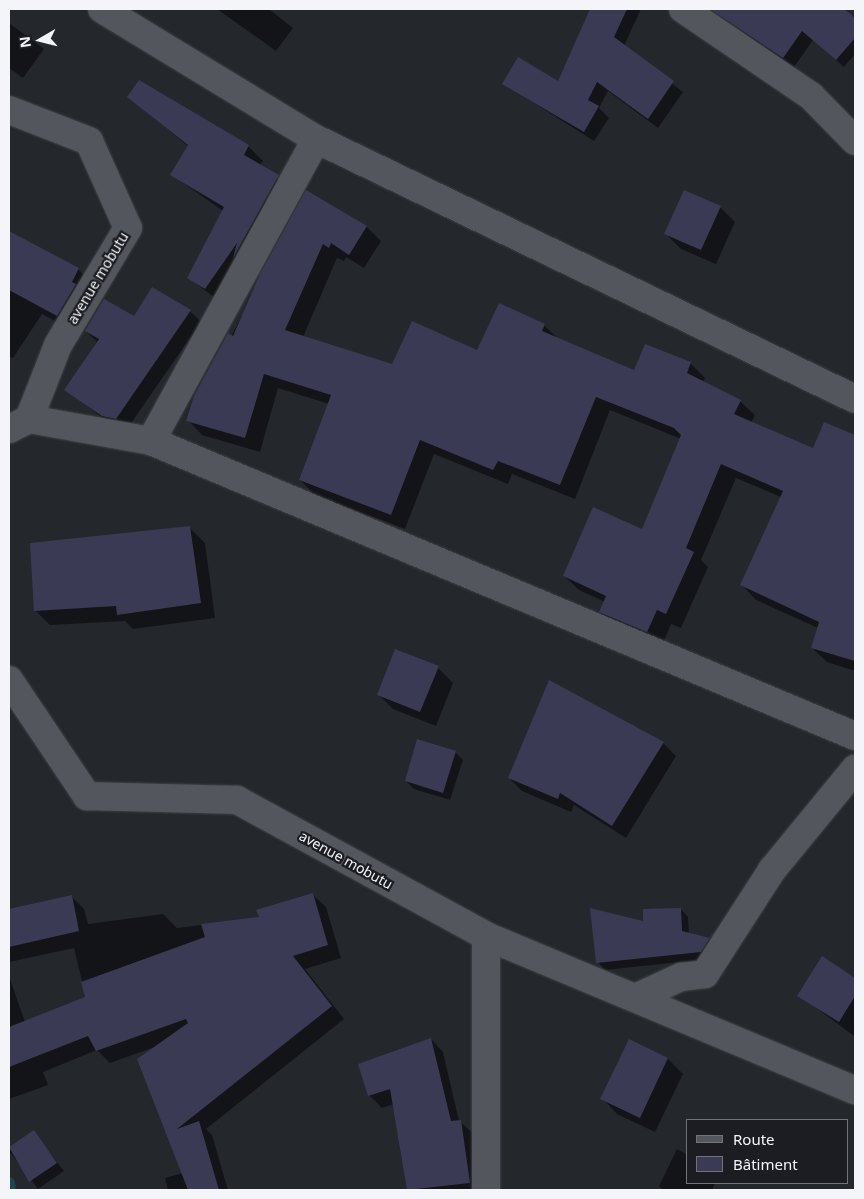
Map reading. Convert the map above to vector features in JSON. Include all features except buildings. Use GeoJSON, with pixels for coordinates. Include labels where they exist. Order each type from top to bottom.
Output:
{"type":"FeatureCollection","features":[{"type":"Feature","properties":{"kind":"street"},"geometry":{"type":"LineString","coordinates":[[102,9],[316,139],[855,399]]}},
{"type":"Feature","properties":{"kind":"street"},"geometry":{"type":"LineString","coordinates":[[683,9],[811,96],[855,141]]}},
{"type":"Feature","properties":{"kind":"street","name":"avenue mobutu"},"geometry":{"type":"LineString","coordinates":[[9,110],[89,141],[128,228],[58,345],[19,424]]}},
{"type":"Feature","properties":{"kind":"street"},"geometry":{"type":"LineString","coordinates":[[151,441],[316,139]]}},
{"type":"Feature","properties":{"kind":"street"},"geometry":{"type":"LineString","coordinates":[[19,424],[151,441],[855,736]]}},
{"type":"Feature","properties":{"kind":"street","name":"avenue mobutu"},"geometry":{"type":"LineString","coordinates":[[9,680],[87,796],[237,800],[486,936]]}},
{"type":"Feature","properties":{"kind":"street"},"geometry":{"type":"LineString","coordinates":[[635,998],[681,976],[705,974],[772,870],[855,769]]}},
{"type":"Feature","properties":{"kind":"street"},"geometry":{"type":"LineString","coordinates":[[486,1190],[486,936],[855,1090]]}},
{"type":"Feature","properties":{"kind":"waterway"},"geometry":{"type":"LineString","coordinates":[[9,1183],[10,1190]]}}]}
